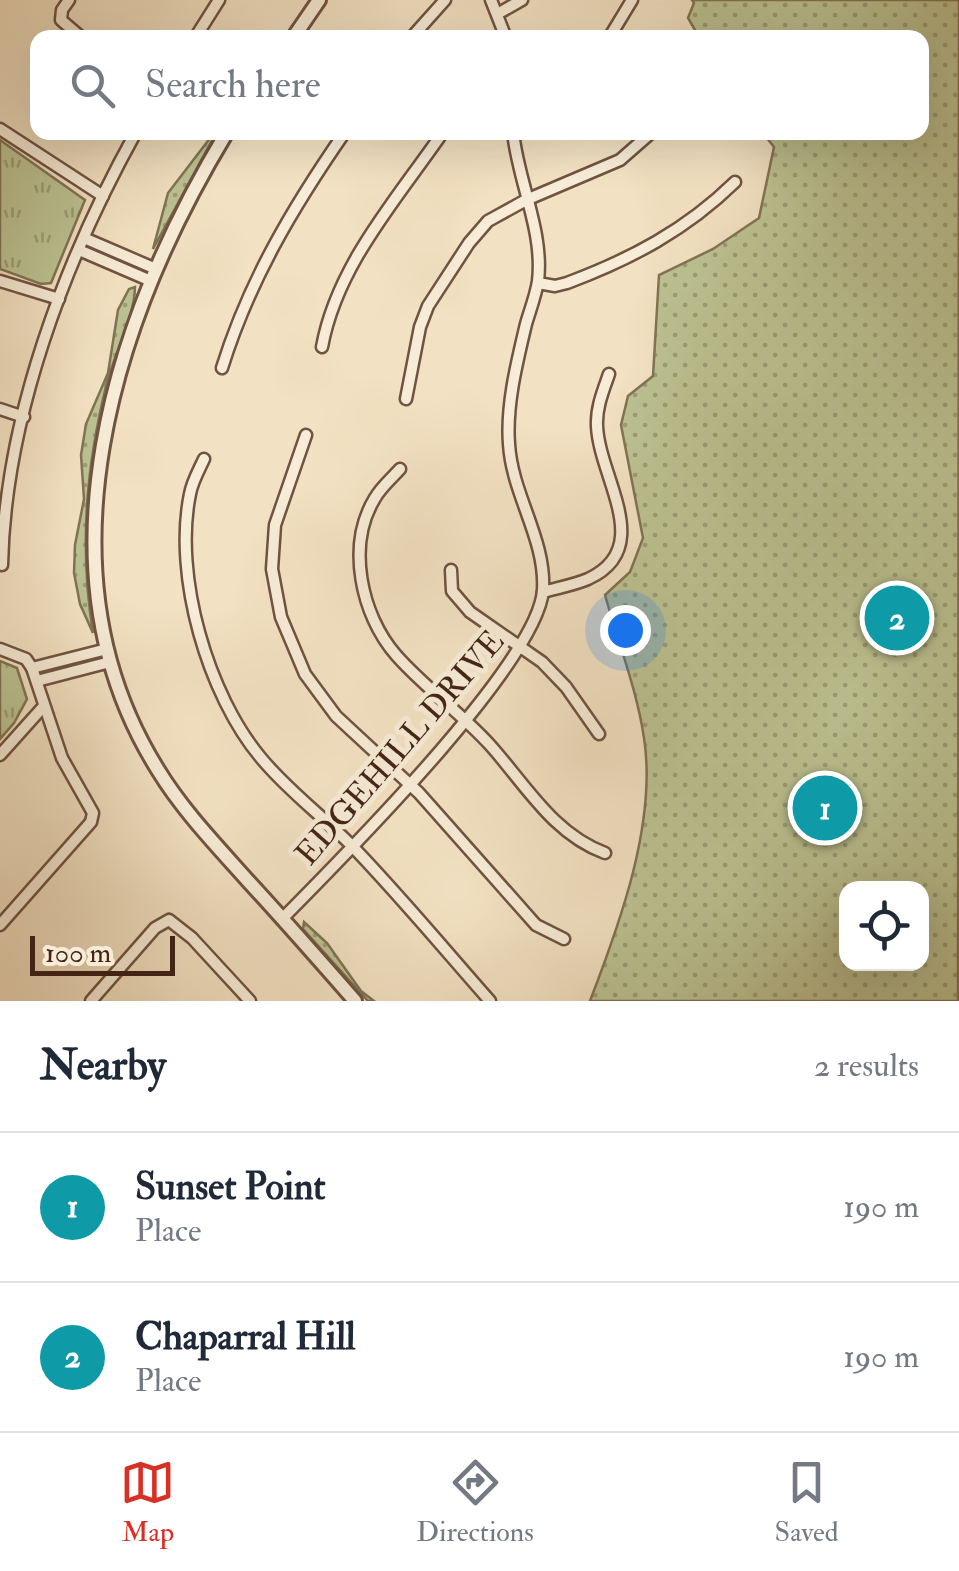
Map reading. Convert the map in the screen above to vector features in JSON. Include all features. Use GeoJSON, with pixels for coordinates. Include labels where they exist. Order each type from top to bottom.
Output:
{"type":"FeatureCollection","features":[{"type":"Feature","properties":{"kind":"street"},"geometry":{"type":"LineString","coordinates":[[199,30],[219,0]]}},
{"type":"Feature","properties":{"kind":"street"},"geometry":{"type":"LineString","coordinates":[[299,30],[320,0]]}},
{"type":"Feature","properties":{"kind":"street"},"geometry":{"type":"LineString","coordinates":[[418,30],[445,0]]}},
{"type":"Feature","properties":{"kind":"street"},"geometry":{"type":"LineString","coordinates":[[491,0],[503,30]]}},
{"type":"Feature","properties":{"kind":"street"},"geometry":{"type":"LineString","coordinates":[[498,13],[522,0]]}},
{"type":"Feature","properties":{"kind":"street"},"geometry":{"type":"LineString","coordinates":[[614,30],[632,0]]}},
{"type":"Feature","properties":{"kind":"street"},"geometry":{"type":"LineString","coordinates":[[66,5],[61,20],[73,30]]}},
{"type":"Feature","properties":{"kind":"street"},"geometry":{"type":"LineString","coordinates":[[0,129],[104,196]]}},
{"type":"Feature","properties":{"kind":"street"},"geometry":{"type":"LineString","coordinates":[[2,565],[2,530],[35,369],[82,244],[132,140]]}},
{"type":"Feature","properties":{"kind":"street"},"geometry":{"type":"LineString","coordinates":[[223,140],[174,227],[153,275],[115,394],[94,504],[93,562],[109,655],[124,702],[158,771],[198,826],[355,1001]]}},
{"type":"Feature","properties":{"kind":"street"},"geometry":{"type":"LineString","coordinates":[[222,368],[254,279],[286,219],[339,140]]}},
{"type":"Feature","properties":{"kind":"street"},"geometry":{"type":"LineString","coordinates":[[322,346],[326,322],[344,279],[438,140]]}},
{"type":"Feature","properties":{"kind":"street","name":"EDGEHILL DRIVE"},"geometry":{"type":"LineString","coordinates":[[282,919],[410,784],[521,648],[536,620],[543,592],[542,562],[514,480],[508,444],[510,407],[538,283],[536,239],[514,140]]}},
{"type":"Feature","properties":{"kind":"street"},"geometry":{"type":"LineString","coordinates":[[406,399],[428,306],[469,242],[488,221],[526,200],[620,160],[643,140]]}},
{"type":"Feature","properties":{"kind":"street"},"geometry":{"type":"LineString","coordinates":[[538,283],[567,283],[662,242],[735,182]]}},
{"type":"Feature","properties":{"kind":"street"},"geometry":{"type":"LineString","coordinates":[[82,244],[153,275]]}},
{"type":"Feature","properties":{"kind":"street"},"geometry":{"type":"LineString","coordinates":[[0,280],[59,299]]}},
{"type":"Feature","properties":{"kind":"street"},"geometry":{"type":"LineString","coordinates":[[543,592],[586,580],[612,562],[619,550],[623,533],[620,516],[597,430],[599,403],[609,374]]}},
{"type":"Feature","properties":{"kind":"street"},"geometry":{"type":"LineString","coordinates":[[0,409],[24,417]]}},
{"type":"Feature","properties":{"kind":"street"},"geometry":{"type":"LineString","coordinates":[[306,434],[275,525],[272,569],[281,617],[306,674],[336,716],[410,784],[536,925],[564,939]]}},
{"type":"Feature","properties":{"kind":"street"},"geometry":{"type":"LineString","coordinates":[[204,459],[190,491],[186,529],[191,594],[209,662],[238,725],[260,757],[353,848],[490,1001]]}},
{"type":"Feature","properties":{"kind":"street"},"geometry":{"type":"LineString","coordinates":[[400,469],[375,497],[364,521],[360,558],[364,596],[376,627],[396,655],[465,718],[568,834],[605,853]]}},
{"type":"Feature","properties":{"kind":"street"},"geometry":{"type":"LineString","coordinates":[[451,570],[452,591],[470,612],[542,662],[566,686],[599,734]]}},
{"type":"Feature","properties":{"kind":"street"},"geometry":{"type":"LineString","coordinates":[[0,649],[26,659],[32,668],[62,758],[92,812],[91,822],[0,926]]}},
{"type":"Feature","properties":{"kind":"street"},"geometry":{"type":"LineString","coordinates":[[32,668],[109,655]]}},
{"type":"Feature","properties":{"kind":"street"},"geometry":{"type":"LineString","coordinates":[[37,681],[109,655]]}},
{"type":"Feature","properties":{"kind":"street"},"geometry":{"type":"LineString","coordinates":[[0,755],[43,707]]}},
{"type":"Feature","properties":{"kind":"street"},"geometry":{"type":"LineString","coordinates":[[91,1001],[163,921],[175,922],[246,999]]}},
{"type":"Feature","properties":{"kind":"green space"},"geometry":{"type":"Polygon","coordinates":[[[692,0],[959,0],[958,1001],[590,1001],[624,906],[645,804],[647,770],[641,720],[605,595],[630,572],[643,538],[621,425],[628,396],[653,376],[659,275],[713,249],[759,218],[774,147],[768,140],[929,140],[929,30],[695,30],[688,18],[692,0]]]}},
{"type":"Feature","properties":{"kind":"green space"},"geometry":{"type":"Polygon","coordinates":[[[0,140],[85,200],[51,283],[41,284],[0,269],[0,140]]]}},
{"type":"Feature","properties":{"kind":"green space"},"geometry":{"type":"Polygon","coordinates":[[[209,140],[212,140],[153,249],[168,193],[209,140]]]}},
{"type":"Feature","properties":{"kind":"green space"},"geometry":{"type":"Polygon","coordinates":[[[135,287],[128,322],[107,382],[90,476],[86,569],[93,633],[80,604],[74,573],[84,499],[81,455],[86,424],[108,373],[118,310],[129,289],[135,287]]]}},
{"type":"Feature","properties":{"kind":"green space"},"geometry":{"type":"Polygon","coordinates":[[[0,661],[17,668],[27,699],[0,739],[0,661]]]}},
{"type":"Feature","properties":{"kind":"green space"},"geometry":{"type":"Polygon","coordinates":[[[304,922],[327,943],[361,991],[374,1001],[368,1001],[303,929],[304,922]]]}},
{"type":"Feature","properties":{"kind":"place","name":"Chaparral Hill"},"geometry":{"type":"Point","coordinates":[897,618]}},
{"type":"Feature","properties":{"kind":"place","name":"Sunset Point"},"geometry":{"type":"Point","coordinates":[825,808]}}]}
